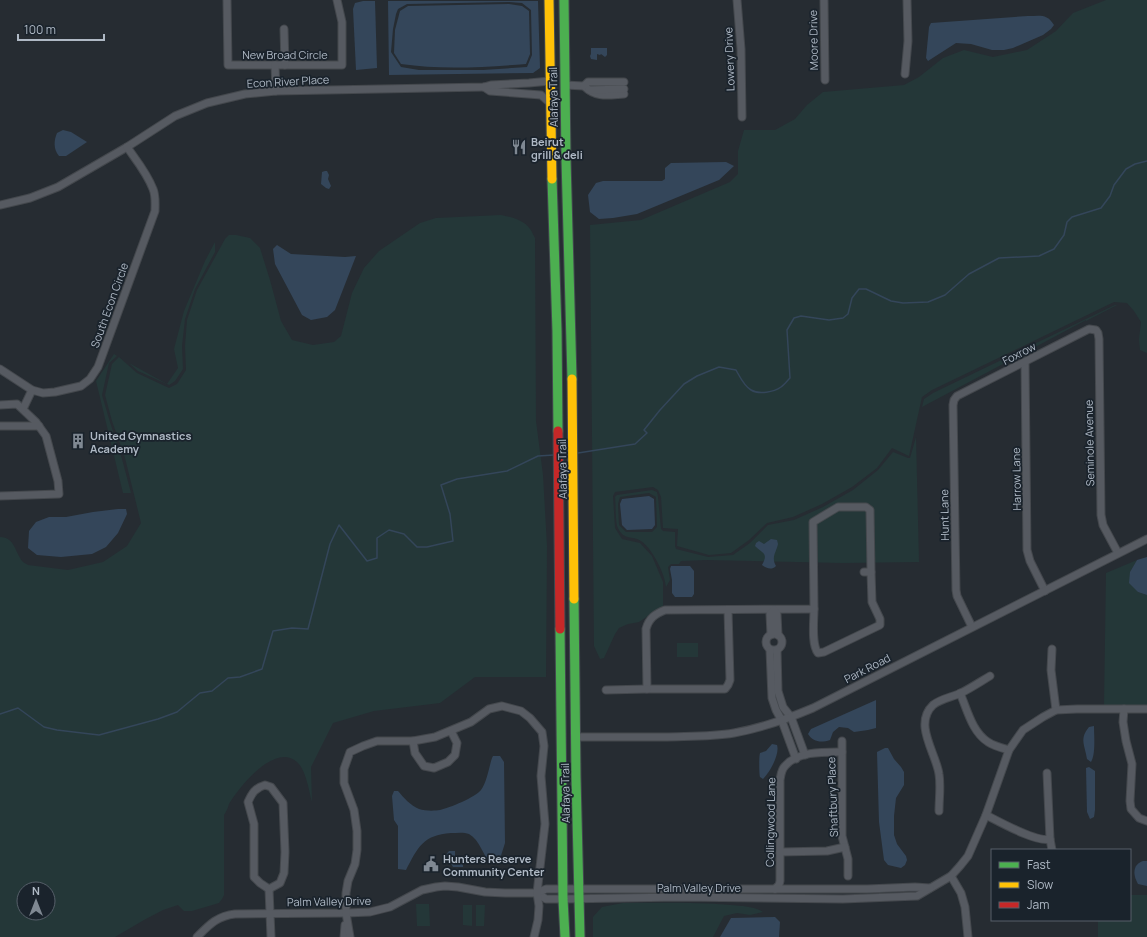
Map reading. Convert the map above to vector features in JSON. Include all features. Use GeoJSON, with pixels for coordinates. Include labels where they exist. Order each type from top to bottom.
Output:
{"type":"FeatureCollection","features":[{"type":"Feature","properties":{"kind":"main road","name":"Alafaya Trail"},"geometry":{"type":"LineString","coordinates":[[564,0],[566,159],[572,349],[576,737],[580,937]]}},
{"type":"Feature","properties":{"kind":"main road","name":"Alafaya Trail"},"geometry":{"type":"LineString","coordinates":[[549,2],[550,103],[557,331],[563,899],[565,937]]}},
{"type":"Feature","properties":{"kind":"main road"},"geometry":{"type":"LineString","coordinates":[[549,2],[557,42],[558,79],[565,85]]}},
{"type":"Feature","properties":{"kind":"main road"},"geometry":{"type":"LineString","coordinates":[[550,81],[557,97],[558,132],[566,159]]}},
{"type":"Feature","properties":{"kind":"main road"},"geometry":{"type":"LineString","coordinates":[[557,331],[564,346],[572,349]]}},
{"type":"Feature","properties":{"kind":"main road"},"geometry":{"type":"LineString","coordinates":[[560,542],[569,549],[574,559]]}},
{"type":"Feature","properties":{"kind":"main road"},"geometry":{"type":"LineString","coordinates":[[560,658],[568,684],[568,723],[570,729],[576,737]]}},
{"type":"Feature","properties":{"kind":"street","name":"New Broad Circle"},"geometry":{"type":"LineString","coordinates":[[227,0],[228,65],[342,65],[342,22],[337,0]]}},
{"type":"Feature","properties":{"kind":"street","name":"Lowery Drive"},"geometry":{"type":"LineString","coordinates":[[737,0],[741,48],[742,117]]}},
{"type":"Feature","properties":{"kind":"street","name":"Moore Drive"},"geometry":{"type":"LineString","coordinates":[[824,0],[825,80]]}},
{"type":"Feature","properties":{"kind":"street"},"geometry":{"type":"LineString","coordinates":[[905,74],[908,41],[907,0]]}},
{"type":"Feature","properties":{"kind":"street"},"geometry":{"type":"LineString","coordinates":[[284,29],[285,65]]}},
{"type":"Feature","properties":{"kind":"street"},"geometry":{"type":"LineString","coordinates":[[276,65],[276,91]]}},
{"type":"Feature","properties":{"kind":"street","name":"Econ River Place"},"geometry":{"type":"LineString","coordinates":[[0,205],[30,198],[58,187],[127,147],[174,116],[208,103],[245,94],[276,91],[484,87],[491,85],[550,81]]}},
{"type":"Feature","properties":{"kind":"street"},"geometry":{"type":"LineString","coordinates":[[565,85],[586,88],[624,89]]}},
{"type":"Feature","properties":{"kind":"street","name":"Econ River Place"},"geometry":{"type":"LineString","coordinates":[[484,87],[490,91],[541,95],[550,103]]}},
{"type":"Feature","properties":{"kind":"street","name":"South Econ Circle"},"geometry":{"type":"LineString","coordinates":[[0,369],[32,390],[43,393],[81,386],[90,379],[98,367],[155,211],[153,189],[146,174],[127,147]]}},
{"type":"Feature","properties":{"kind":"street","name":"Foxrow"},"geometry":{"type":"LineString","coordinates":[[954,400],[957,396],[1089,329],[1096,330]]}},
{"type":"Feature","properties":{"kind":"street","name":"Seminole Avenue"},"geometry":{"type":"LineString","coordinates":[[1096,330],[1099,338],[1102,516],[1103,525],[1118,553]]}},
{"type":"Feature","properties":{"kind":"street","name":"Harrow Lane"},"geometry":{"type":"LineString","coordinates":[[1025,362],[1028,550],[1030,560],[1045,591]]}},
{"type":"Feature","properties":{"kind":"street"},"geometry":{"type":"LineString","coordinates":[[23,409],[32,390]]}},
{"type":"Feature","properties":{"kind":"street","name":"Hunt Lane"},"geometry":{"type":"LineString","coordinates":[[954,400],[956,590],[957,596],[972,627]]}},
{"type":"Feature","properties":{"kind":"street"},"geometry":{"type":"LineString","coordinates":[[0,405],[17,404],[46,436],[58,481],[59,494],[0,496]]}},
{"type":"Feature","properties":{"kind":"street"},"geometry":{"type":"LineString","coordinates":[[0,426],[38,426]]}},
{"type":"Feature","properties":{"kind":"street"},"geometry":{"type":"LineString","coordinates":[[838,507],[866,507],[870,510],[868,572],[872,602],[880,619],[880,625],[824,652],[818,653],[815,649],[814,643],[814,609],[813,522],[838,507]]}},
{"type":"Feature","properties":{"kind":"street","name":"Park Road"},"geometry":{"type":"LineString","coordinates":[[576,737],[714,735],[757,728],[791,718],[1147,539]]}},
{"type":"Feature","properties":{"kind":"street"},"geometry":{"type":"LineString","coordinates":[[647,689],[646,629],[652,617],[657,613],[665,610],[814,609]]}},
{"type":"Feature","properties":{"kind":"street"},"geometry":{"type":"LineString","coordinates":[[606,690],[725,688],[730,680],[728,610]]}},
{"type":"Feature","properties":{"kind":"street"},"geometry":{"type":"LineString","coordinates":[[774,610],[777,614],[774,635]]}},
{"type":"Feature","properties":{"kind":"street"},"geometry":{"type":"LineString","coordinates":[[774,635],[781,639],[782,644],[780,648],[774,650],[767,646],[766,641],[767,638],[774,635]]}},
{"type":"Feature","properties":{"kind":"street"},"geometry":{"type":"LineString","coordinates":[[1052,649],[1051,670],[1056,710]]}},
{"type":"Feature","properties":{"kind":"street"},"geometry":{"type":"LineString","coordinates":[[774,650],[778,691],[783,707],[791,718],[805,755]]}},
{"type":"Feature","properties":{"kind":"street"},"geometry":{"type":"LineString","coordinates":[[774,650],[772,698],[796,759]]}},
{"type":"Feature","properties":{"kind":"street"},"geometry":{"type":"LineString","coordinates":[[939,811],[939,776],[928,742],[925,718],[928,711],[934,704],[960,693],[990,676]]}},
{"type":"Feature","properties":{"kind":"street"},"geometry":{"type":"LineString","coordinates":[[960,693],[979,734],[996,747],[1009,750]]}},
{"type":"Feature","properties":{"kind":"street"},"geometry":{"type":"LineString","coordinates":[[344,937],[346,893],[348,881],[355,864],[357,850],[357,831],[354,810],[344,783],[344,769],[350,752],[377,741],[413,741],[435,737],[471,722],[490,710],[502,706],[521,711],[530,718],[542,732],[544,746],[541,776],[545,824],[537,893],[539,906],[538,920],[534,937]]}},
{"type":"Feature","properties":{"kind":"street","name":"Palm Valley Drive"},"geometry":{"type":"LineString","coordinates":[[197,937],[218,918],[226,915],[366,912],[380,910],[394,905],[416,893],[436,887],[458,887],[485,892],[537,893],[546,889],[563,889],[579,893],[694,897],[862,899],[917,896],[951,876],[968,856],[986,815],[1009,750],[1023,730],[1056,710],[1077,708],[1147,709]]}},
{"type":"Feature","properties":{"kind":"street"},"geometry":{"type":"LineString","coordinates":[[1124,709],[1123,722],[1132,764],[1131,809],[1140,818],[1147,821]]}},
{"type":"Feature","properties":{"kind":"street"},"geometry":{"type":"LineString","coordinates":[[413,741],[415,753],[424,766],[434,768],[448,762],[454,755],[457,743],[451,731]]}},
{"type":"Feature","properties":{"kind":"street"},"geometry":{"type":"LineString","coordinates":[[788,738],[797,735]]}},
{"type":"Feature","properties":{"kind":"street","name":"Shaftbury Place"},"geometry":{"type":"LineString","coordinates":[[842,742],[842,836],[848,859],[848,876]]}},
{"type":"Feature","properties":{"kind":"street","name":"Collingwood Lane"},"geometry":{"type":"LineString","coordinates":[[776,889],[780,881],[781,772],[784,766],[805,755],[822,752],[842,752]]}},
{"type":"Feature","properties":{"kind":"street"},"geometry":{"type":"LineString","coordinates":[[1047,772],[1052,849]]}},
{"type":"Feature","properties":{"kind":"street"},"geometry":{"type":"LineString","coordinates":[[265,786],[271,787],[283,803],[284,820],[284,873],[280,883],[269,889],[254,877],[254,824],[248,802],[253,791],[259,787],[265,786]]}},
{"type":"Feature","properties":{"kind":"street"},"geometry":{"type":"LineString","coordinates":[[986,815],[1036,838],[1047,840],[1050,839]]}},
{"type":"Feature","properties":{"kind":"street"},"geometry":{"type":"LineString","coordinates":[[780,852],[827,851],[845,847]]}},
{"type":"Feature","properties":{"kind":"street"},"geometry":{"type":"LineString","coordinates":[[951,876],[961,893],[965,907],[968,937]]}},
{"type":"Feature","properties":{"kind":"street","name":"Palm Valley Drive"},"geometry":{"type":"LineString","coordinates":[[537,893],[546,899],[563,899],[579,893],[915,887],[930,888]]}},
{"type":"Feature","properties":{"kind":"street"},"geometry":{"type":"LineString","coordinates":[[269,889],[271,937]]}},
{"type":"Feature","properties":{"kind":"street"},"geometry":{"type":"LineString","coordinates":[[862,889],[862,899]]}},
{"type":"Feature","properties":{"kind":"street"},"geometry":{"type":"LineString","coordinates":[[346,913],[350,937]]}},
{"type":"Feature","properties":{"kind":"shaded area"},"geometry":{"type":"Polygon","coordinates":[[[1106,0],[1147,0],[1147,353],[1140,350],[1139,339],[1141,322],[1134,311],[1127,303],[1114,302],[932,390],[922,397],[909,456],[892,448],[877,468],[852,487],[822,504],[793,517],[767,523],[749,540],[731,553],[709,555],[677,546],[678,529],[663,528],[661,497],[658,490],[653,487],[615,492],[613,496],[615,528],[622,539],[640,543],[652,556],[663,582],[663,606],[639,622],[628,624],[619,628],[604,658],[600,659],[594,646],[590,225],[641,220],[730,182],[738,174],[738,151],[744,130],[775,130],[795,119],[807,105],[823,92],[904,85],[919,77],[943,58],[964,50],[993,57],[1027,50],[1056,31],[1073,13],[1106,0]]]}},
{"type":"Feature","properties":{"kind":"shaded area"},"geometry":{"type":"Polygon","coordinates":[[[501,215],[524,223],[531,230],[535,238],[536,421],[543,475],[547,546],[546,677],[475,677],[440,703],[374,711],[333,723],[311,767],[312,802],[305,775],[297,762],[288,757],[278,758],[268,762],[258,769],[241,787],[229,804],[224,815],[224,895],[219,903],[192,911],[184,911],[178,905],[163,910],[115,937],[0,937],[0,537],[9,540],[12,543],[20,558],[28,565],[68,570],[103,562],[127,546],[141,523],[125,458],[105,395],[112,364],[119,357],[137,373],[169,388],[177,384],[186,370],[185,346],[187,320],[197,290],[225,239],[229,235],[250,238],[260,248],[281,321],[292,340],[313,345],[334,342],[341,336],[352,293],[364,268],[379,251],[420,223],[436,218],[501,215]]]}},
{"type":"Feature","properties":{"kind":"shaded area"},"geometry":{"type":"Polygon","coordinates":[[[215,242],[215,252],[195,289],[185,319],[182,346],[183,369],[175,381],[169,385],[138,371],[129,363],[167,384],[178,368],[174,349],[184,311],[205,261],[215,242]]]}},
{"type":"Feature","properties":{"kind":"shaded area"},"geometry":{"type":"Polygon","coordinates":[[[1117,305],[922,407],[924,399],[933,393],[1117,305]]]}},
{"type":"Feature","properties":{"kind":"shaded area"},"geometry":{"type":"Polygon","coordinates":[[[114,354],[117,356],[109,363],[102,395],[131,493],[123,493],[96,381],[114,354]]]}},
{"type":"Feature","properties":{"kind":"shaded area"},"geometry":{"type":"Polygon","coordinates":[[[916,437],[919,562],[843,563],[706,560],[681,561],[679,564],[671,564],[668,567],[670,580],[666,587],[661,569],[645,544],[638,539],[623,535],[617,526],[615,497],[617,495],[652,490],[657,492],[661,529],[663,531],[675,532],[676,549],[708,557],[733,555],[750,543],[768,525],[794,520],[823,507],[853,490],[878,470],[893,452],[910,458],[916,437]],[[649,493],[620,497],[618,504],[619,525],[626,532],[652,532],[657,527],[656,497],[649,493]]]}},
{"type":"Feature","properties":{"kind":"shaded area"},"geometry":{"type":"Polygon","coordinates":[[[1137,560],[1130,572],[1138,592],[1147,595],[1147,705],[1104,705],[1106,573],[1137,560]]]}},
{"type":"Feature","properties":{"kind":"shaded area"},"geometry":{"type":"Polygon","coordinates":[[[677,643],[698,643],[698,657],[677,657],[677,643]]]}},
{"type":"Feature","properties":{"kind":"shaded area"},"geometry":{"type":"Polygon","coordinates":[[[1131,895],[1147,895],[1147,937],[1098,937],[1098,921],[1131,921],[1131,895]]]}},
{"type":"Feature","properties":{"kind":"shaded area"},"geometry":{"type":"Polygon","coordinates":[[[623,903],[717,904],[747,907],[763,912],[750,915],[737,913],[724,916],[713,937],[593,937],[593,917],[602,907],[623,903]]]}},
{"type":"Feature","properties":{"kind":"shaded area"},"geometry":{"type":"Polygon","coordinates":[[[416,904],[429,904],[430,926],[417,926],[416,904]]]}},
{"type":"Feature","properties":{"kind":"shaded area"},"geometry":{"type":"Polygon","coordinates":[[[463,905],[472,905],[472,926],[463,925],[463,905]]]}},
{"type":"Feature","properties":{"kind":"shaded area"},"geometry":{"type":"Polygon","coordinates":[[[476,905],[485,905],[484,926],[476,926],[476,905]]]}},
{"type":"Feature","properties":{"kind":"water"},"geometry":{"type":"Polygon","coordinates":[[[375,1],[377,68],[356,70],[353,9],[355,3],[375,1]]]}},
{"type":"Feature","properties":{"kind":"water"},"geometry":{"type":"Polygon","coordinates":[[[388,1],[538,1],[540,68],[533,73],[389,75],[388,1]],[[522,3],[407,4],[398,9],[396,14],[391,52],[401,67],[419,70],[483,70],[527,67],[532,55],[531,10],[522,3]]]}},
{"type":"Feature","properties":{"kind":"water"},"geometry":{"type":"Polygon","coordinates":[[[509,4],[522,6],[529,11],[530,54],[526,64],[464,67],[416,66],[401,64],[394,53],[395,30],[400,11],[408,6],[509,4]]]}},
{"type":"Feature","properties":{"kind":"water"},"geometry":{"type":"Polygon","coordinates":[[[1028,16],[1046,17],[1054,25],[1043,35],[1013,48],[992,50],[971,44],[956,43],[928,61],[926,58],[929,27],[931,23],[1028,16]]]}},
{"type":"Feature","properties":{"kind":"water"},"geometry":{"type":"Polygon","coordinates":[[[591,48],[607,48],[607,55],[605,57],[601,54],[597,54],[597,60],[591,59],[591,48]]]}},
{"type":"Feature","properties":{"kind":"water"},"geometry":{"type":"Polygon","coordinates":[[[63,130],[71,132],[87,142],[66,156],[59,156],[55,147],[55,139],[57,133],[63,130]]]}},
{"type":"Feature","properties":{"kind":"water"},"geometry":{"type":"Polygon","coordinates":[[[726,162],[734,166],[719,180],[637,214],[599,219],[590,212],[588,195],[596,183],[603,181],[662,181],[665,179],[665,168],[671,163],[726,162]]]}},
{"type":"Feature","properties":{"kind":"water"},"geometry":{"type":"Polygon","coordinates":[[[327,171],[329,175],[328,179],[331,186],[329,189],[321,184],[322,172],[327,171]]]}},
{"type":"Feature","properties":{"kind":"water"},"geometry":{"type":"Polygon","coordinates":[[[277,245],[291,254],[345,257],[356,256],[335,310],[327,317],[311,320],[302,315],[275,264],[273,249],[277,245]]]}},
{"type":"Feature","properties":{"kind":"water"},"geometry":{"type":"Polygon","coordinates":[[[649,496],[654,499],[655,525],[652,529],[627,530],[622,525],[620,504],[622,499],[649,496]]]}},
{"type":"Feature","properties":{"kind":"water"},"geometry":{"type":"Polygon","coordinates":[[[126,509],[127,514],[118,533],[106,547],[92,554],[61,557],[37,555],[28,548],[29,531],[36,522],[49,517],[66,517],[126,509]]]}},
{"type":"Feature","properties":{"kind":"water"},"geometry":{"type":"Polygon","coordinates":[[[771,539],[777,540],[778,544],[774,557],[776,566],[769,568],[762,565],[765,556],[755,546],[759,541],[764,544],[771,539]]]}},
{"type":"Feature","properties":{"kind":"water"},"geometry":{"type":"Polygon","coordinates":[[[1147,557],[1147,595],[1138,592],[1129,583],[1130,572],[1137,560],[1147,557]]]}},
{"type":"Feature","properties":{"kind":"water"},"geometry":{"type":"Polygon","coordinates":[[[671,566],[690,566],[694,571],[694,594],[692,597],[675,597],[672,593],[671,566]]]}},
{"type":"Feature","properties":{"kind":"water"},"geometry":{"type":"Polygon","coordinates":[[[876,700],[876,728],[854,732],[848,728],[839,727],[833,732],[830,740],[823,741],[812,739],[808,734],[811,729],[876,700]]]}},
{"type":"Feature","properties":{"kind":"water"},"geometry":{"type":"Polygon","coordinates":[[[1094,726],[1094,750],[1093,759],[1091,762],[1087,759],[1083,739],[1089,727],[1094,726]]]}},
{"type":"Feature","properties":{"kind":"water"},"geometry":{"type":"Polygon","coordinates":[[[772,744],[777,745],[778,749],[776,758],[769,772],[763,779],[760,777],[760,753],[766,751],[772,744]]]}},
{"type":"Feature","properties":{"kind":"water"},"geometry":{"type":"Polygon","coordinates":[[[888,748],[904,772],[904,785],[896,798],[894,816],[894,835],[897,844],[906,856],[907,860],[905,865],[901,868],[888,865],[884,860],[879,822],[877,752],[888,748]]]}},
{"type":"Feature","properties":{"kind":"water"},"geometry":{"type":"Polygon","coordinates":[[[493,756],[500,756],[504,762],[505,843],[499,862],[491,864],[479,844],[469,834],[451,833],[434,836],[422,844],[406,870],[398,869],[398,826],[394,820],[392,796],[394,791],[398,791],[410,804],[419,809],[435,811],[450,807],[468,799],[481,790],[493,756]]]}},
{"type":"Feature","properties":{"kind":"water"},"geometry":{"type":"Polygon","coordinates":[[[1089,767],[1095,771],[1095,810],[1094,817],[1090,819],[1087,812],[1086,768],[1089,767]]]}},
{"type":"Feature","properties":{"kind":"water"},"geometry":{"type":"Polygon","coordinates":[[[449,851],[455,851],[455,857],[460,857],[463,867],[453,867],[450,862],[445,862],[444,857],[449,851]]]}},
{"type":"Feature","properties":{"kind":"water"},"geometry":{"type":"Polygon","coordinates":[[[1143,861],[1147,861],[1147,886],[1138,884],[1134,874],[1137,865],[1143,861]]]}},
{"type":"Feature","properties":{"kind":"water"},"geometry":{"type":"Polygon","coordinates":[[[775,917],[780,922],[779,937],[720,937],[731,918],[775,917]]]}},
{"type":"Feature","properties":{"kind":"waterway"},"geometry":{"type":"LineString","coordinates":[[578,453],[635,444],[647,433],[644,430],[684,384],[697,376],[719,367],[736,370],[746,386],[754,392],[766,392],[778,389],[790,378],[787,330],[794,318],[801,316],[829,320],[843,318],[848,314],[852,298],[859,289],[866,289],[891,301],[903,303],[928,302],[945,295],[969,274],[999,258],[1039,256],[1054,249],[1064,235],[1067,222],[1072,217],[1101,208],[1110,196],[1114,185],[1126,169],[1135,164],[1147,161]]}},
{"type":"Feature","properties":{"kind":"waterway"},"geometry":{"type":"LineString","coordinates":[[0,714],[18,708],[44,727],[99,735],[158,719],[177,712],[200,693],[212,691],[228,678],[240,677],[262,669],[273,631],[292,628],[308,629],[330,544],[339,525],[367,561],[377,558],[377,538],[389,530],[404,534],[417,547],[427,547],[453,541],[450,514],[441,485],[457,479],[507,471],[538,456],[554,455]]}},
{"type":"Feature","properties":{"kind":"traffic: fast"},"geometry":{"type":"LineString","coordinates":[[564,0],[566,159],[572,379]]}},
{"type":"Feature","properties":{"kind":"traffic: fast"},"geometry":{"type":"LineString","coordinates":[[552,179],[557,331],[558,431]]}},
{"type":"Feature","properties":{"kind":"traffic: fast"},"geometry":{"type":"LineString","coordinates":[[574,599],[580,937]]}},
{"type":"Feature","properties":{"kind":"traffic: fast"},"geometry":{"type":"LineString","coordinates":[[560,629],[563,899],[565,937]]}},
{"type":"Feature","properties":{"kind":"traffic: slow"},"geometry":{"type":"LineString","coordinates":[[549,0],[552,179]]}},
{"type":"Feature","properties":{"kind":"traffic: slow"},"geometry":{"type":"LineString","coordinates":[[572,379],[574,599]]}},
{"type":"Feature","properties":{"kind":"traffic: jam"},"geometry":{"type":"LineString","coordinates":[[558,431],[560,629]]}},
{"type":"Feature","properties":{"kind":"place","name":"Beirut grill & deli"},"geometry":{"type":"Point","coordinates":[519,147]}},
{"type":"Feature","properties":{"kind":"place","name":"United Gymnastics Academy"},"geometry":{"type":"Point","coordinates":[78,441]}},
{"type":"Feature","properties":{"kind":"place","name":"Hunters Reserve Community Center"},"geometry":{"type":"Point","coordinates":[431,864]}}]}
